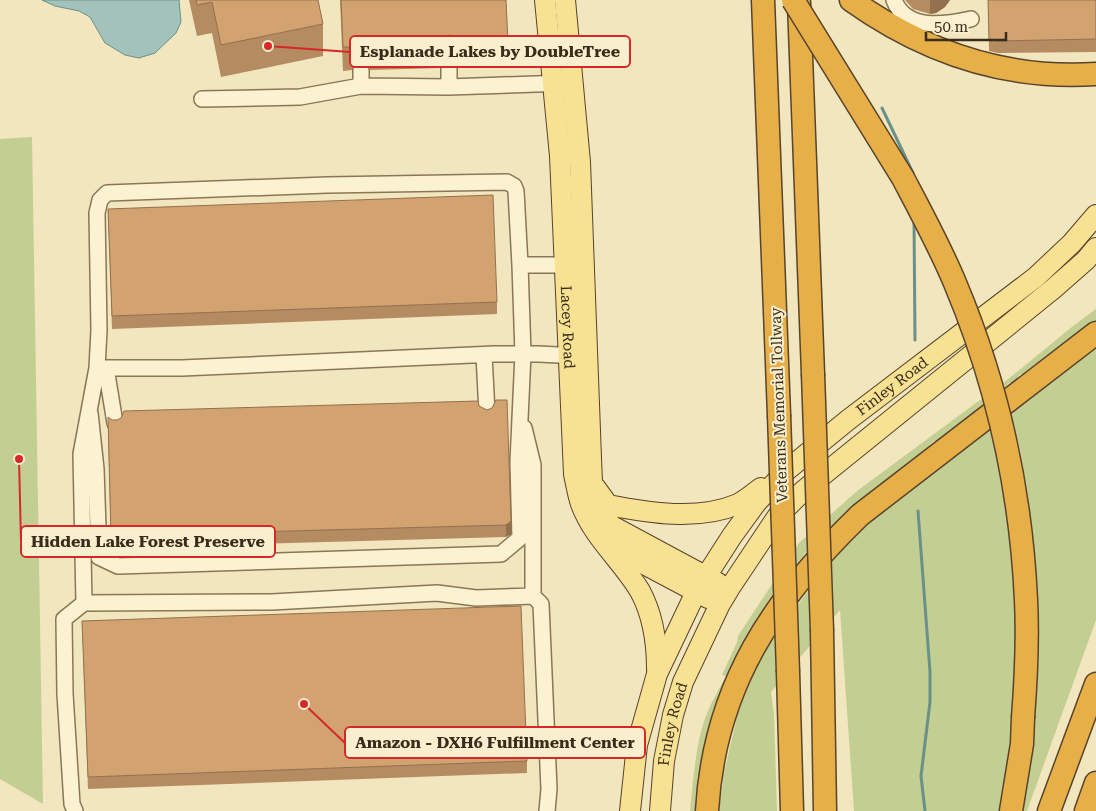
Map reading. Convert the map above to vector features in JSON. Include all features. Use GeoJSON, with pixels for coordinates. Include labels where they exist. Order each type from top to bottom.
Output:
{"type":"FeatureCollection","features":[{"type":"Feature","properties":{"kind":"highway"},"geometry":{"type":"LineString","coordinates":[[792,0],[912,195],[955,283],[985,365],[1007,450],[1023,551],[1027,662],[1020,754],[1011,811]]}},
{"type":"Feature","properties":{"kind":"highway"},"geometry":{"type":"LineString","coordinates":[[799,0],[822,632],[824,811]]}},
{"type":"Feature","properties":{"kind":"highway"},"geometry":{"type":"LineString","coordinates":[[851,0],[882,22],[957,56],[1005,69],[1026,72],[1096,74]]}},
{"type":"Feature","properties":{"kind":"highway","name":"Veterans Memorial Tollway"},"geometry":{"type":"LineString","coordinates":[[762,7],[780,415],[792,811]]}},
{"type":"Feature","properties":{"kind":"highway"},"geometry":{"type":"LineString","coordinates":[[707,811],[710,773],[718,738],[727,705],[739,674],[753,646],[778,607],[802,575],[830,543],[860,515],[1096,333]]}},
{"type":"Feature","properties":{"kind":"highway"},"geometry":{"type":"LineString","coordinates":[[823,672],[840,811]]}},
{"type":"Feature","properties":{"kind":"highway"},"geometry":{"type":"LineString","coordinates":[[1049,811],[1096,684]]}},
{"type":"Feature","properties":{"kind":"highway"},"geometry":{"type":"LineString","coordinates":[[1086,811],[1096,783]]}},
{"type":"Feature","properties":{"kind":"main road","name":"Lacey Road"},"geometry":{"type":"LineString","coordinates":[[545,0],[580,162],[574,265],[579,356],[592,482],[598,510],[612,526],[701,584]]}},
{"type":"Feature","properties":{"kind":"main road","name":"Lacey Road"},"geometry":{"type":"LineString","coordinates":[[563,83],[565,0]]}},
{"type":"Feature","properties":{"kind":"main road","name":"Finley Road"},"geometry":{"type":"LineString","coordinates":[[630,811],[637,745],[657,674],[701,584],[756,503],[787,470],[850,418],[1036,277],[1072,243],[1096,215]]}},
{"type":"Feature","properties":{"kind":"main road","name":"Finley Road"},"geometry":{"type":"LineString","coordinates":[[660,811],[664,761],[673,715],[683,682],[724,596],[778,517],[803,491],[1054,289],[1086,260],[1096,248]]}},
{"type":"Feature","properties":{"kind":"main road","name":"Lacey Road"},"geometry":{"type":"LineString","coordinates":[[579,356],[574,474],[581,505],[596,532],[606,544],[701,584]]}},
{"type":"Feature","properties":{"kind":"main road"},"geometry":{"type":"LineString","coordinates":[[592,482],[608,505],[629,509],[684,514],[714,512],[740,503],[787,470]]}},
{"type":"Feature","properties":{"kind":"main road"},"geometry":{"type":"LineString","coordinates":[[606,544],[640,591],[646,604],[657,647],[657,674]]}},
{"type":"Feature","properties":{"kind":"main road"},"geometry":{"type":"LineString","coordinates":[[701,584],[724,596]]}},
{"type":"Feature","properties":{"kind":"lane"},"geometry":{"type":"LineString","coordinates":[[894,0],[897,9],[908,18],[922,23],[938,24],[971,19]]}},
{"type":"Feature","properties":{"kind":"lane"},"geometry":{"type":"LineString","coordinates":[[449,68],[449,87]]}},
{"type":"Feature","properties":{"kind":"lane"},"geometry":{"type":"LineString","coordinates":[[361,70],[361,86]]}},
{"type":"Feature","properties":{"kind":"lane"},"geometry":{"type":"LineString","coordinates":[[202,99],[300,97],[361,86],[449,87],[563,83]]}},
{"type":"Feature","properties":{"kind":"lane"},"geometry":{"type":"LineString","coordinates":[[90,413],[96,470],[99,557],[118,566],[501,554],[520,538],[518,462],[523,354],[520,265],[516,191],[514,186],[507,182],[107,193],[100,200],[97,213],[99,330],[102,368],[115,423]]}},
{"type":"Feature","properties":{"kind":"lane"},"geometry":{"type":"LineString","coordinates":[[520,265],[574,265]]}},
{"type":"Feature","properties":{"kind":"lane"},"geometry":{"type":"LineString","coordinates":[[102,368],[182,368],[523,354],[579,356]]}},
{"type":"Feature","properties":{"kind":"lane"},"geometry":{"type":"LineString","coordinates":[[484,355],[487,413]]}},
{"type":"Feature","properties":{"kind":"lane"},"geometry":{"type":"LineString","coordinates":[[84,603],[81,454],[102,368]]}},
{"type":"Feature","properties":{"kind":"lane"},"geometry":{"type":"LineString","coordinates":[[520,410],[533,465],[533,596],[541,604],[549,789],[547,811]]}},
{"type":"Feature","properties":{"kind":"lane"},"geometry":{"type":"LineString","coordinates":[[75,811],[72,804],[65,694],[64,619],[84,603],[272,602],[437,592],[476,598],[533,596]]}},
{"type":"Feature","properties":{"kind":"green space"},"geometry":{"type":"Polygon","coordinates":[[[32,137],[43,804],[0,779],[0,139],[32,137]]]}},
{"type":"Feature","properties":{"kind":"green space"},"geometry":{"type":"Polygon","coordinates":[[[1096,309],[1096,322],[1026,376],[1020,374],[1015,384],[1009,383],[1005,387],[1006,391],[938,443],[934,441],[930,444],[930,449],[841,519],[805,553],[769,602],[699,811],[690,811],[698,743],[708,710],[726,676],[722,675],[738,636],[799,543],[857,491],[1007,380],[1096,309]]]}},
{"type":"Feature","properties":{"kind":"green space"},"geometry":{"type":"Polygon","coordinates":[[[1096,348],[1096,620],[1027,811],[1017,811],[1007,771],[1000,811],[854,811],[840,610],[771,692],[774,714],[777,811],[719,811],[724,773],[738,712],[760,659],[837,551],[887,506],[1096,348]]]}},
{"type":"Feature","properties":{"kind":"water"},"geometry":{"type":"Polygon","coordinates":[[[42,0],[179,0],[181,22],[176,33],[155,53],[139,58],[125,55],[105,43],[90,17],[79,11],[55,6],[42,0]]]}},
{"type":"Feature","properties":{"kind":"building"},"geometry":{"type":"Polygon","coordinates":[[[196,0],[318,0],[323,24],[221,45],[212,2],[197,5],[196,0]]]}},
{"type":"Feature","properties":{"kind":"building"},"geometry":{"type":"Polygon","coordinates":[[[341,0],[506,0],[508,42],[458,44],[454,37],[449,35],[441,39],[440,44],[370,46],[366,39],[361,37],[353,41],[352,47],[343,47],[341,0]]]}},
{"type":"Feature","properties":{"kind":"building"},"geometry":{"type":"Polygon","coordinates":[[[988,0],[1096,0],[1096,39],[998,41],[989,39],[988,0]]]}},
{"type":"Feature","properties":{"kind":"building"},"geometry":{"type":"Polygon","coordinates":[[[493,195],[497,302],[112,316],[108,209],[493,195]]]}},
{"type":"Feature","properties":{"kind":"building"},"geometry":{"type":"Polygon","coordinates":[[[496,400],[507,400],[511,521],[506,525],[111,536],[108,417],[112,420],[117,420],[121,418],[124,411],[478,401],[479,406],[487,410],[492,408],[496,400]]]}},
{"type":"Feature","properties":{"kind":"building"},"geometry":{"type":"Polygon","coordinates":[[[521,606],[527,761],[88,777],[82,621],[521,606]]]}},
{"type":"Feature","properties":{"kind":"waterway"},"geometry":{"type":"LineString","coordinates":[[882,108],[913,173],[913,178]]}},
{"type":"Feature","properties":{"kind":"waterway"},"geometry":{"type":"LineString","coordinates":[[914,219],[915,340]]}},
{"type":"Feature","properties":{"kind":"waterway"},"geometry":{"type":"LineString","coordinates":[[918,511],[930,672],[930,702],[921,776],[925,811]]}},
{"type":"Feature","properties":{"kind":"place","name":"Esplanade Lakes by DoubleTree"},"geometry":{"type":"Point","coordinates":[268,46]}},
{"type":"Feature","properties":{"kind":"place","name":"Hidden Lake Forest Preserve"},"geometry":{"type":"Point","coordinates":[19,459]}},
{"type":"Feature","properties":{"kind":"place","name":"Amazon - DXH6 Fulfillment Center"},"geometry":{"type":"Point","coordinates":[304,704]}}]}
